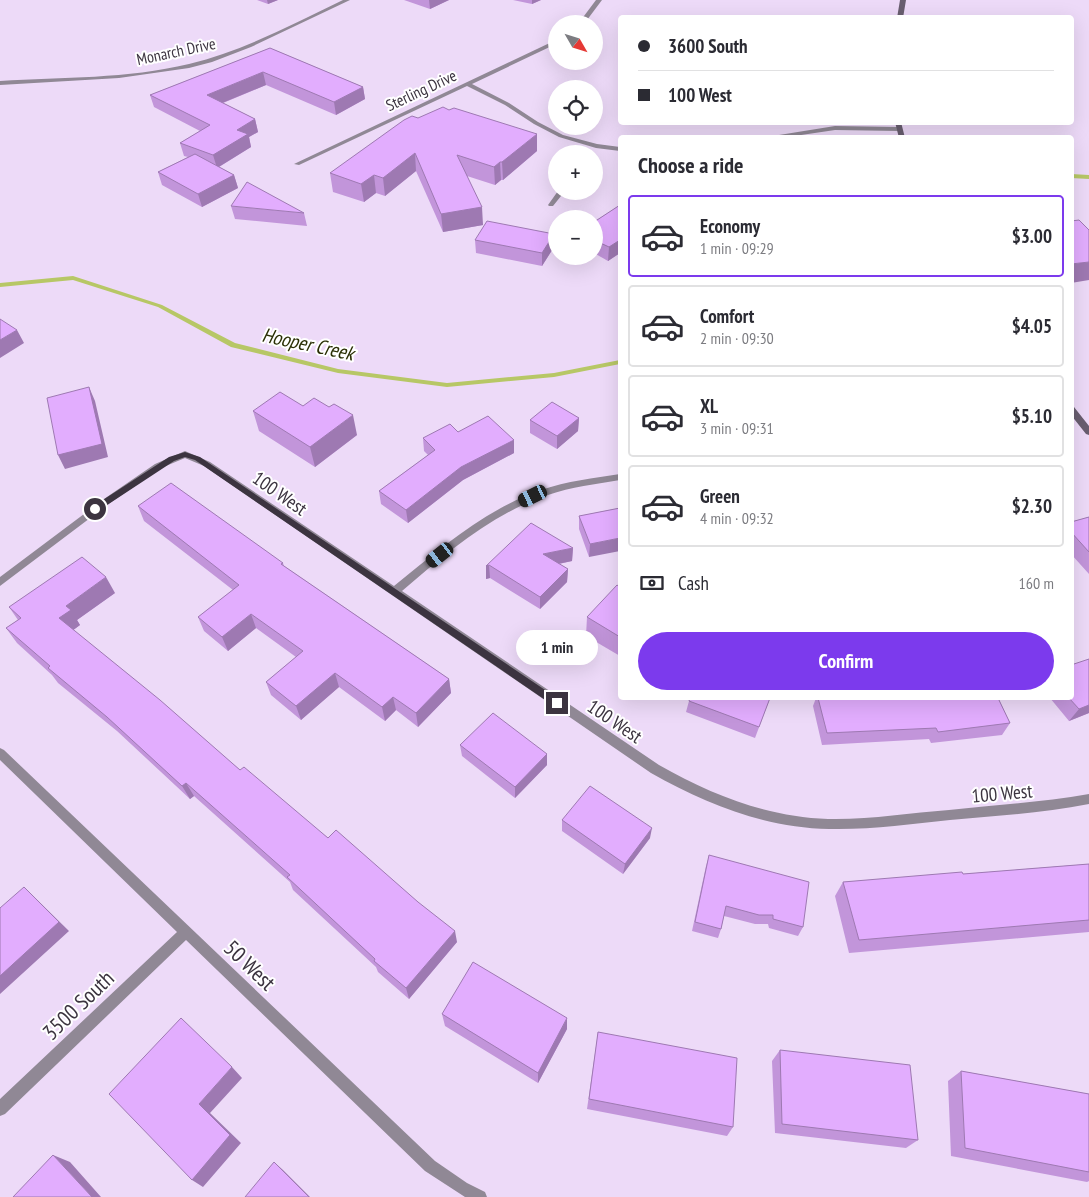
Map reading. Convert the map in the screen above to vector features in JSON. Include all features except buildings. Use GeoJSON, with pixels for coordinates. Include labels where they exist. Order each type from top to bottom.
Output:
{"type":"FeatureCollection","features":[{"type":"Feature","properties":{"kind":"street","name":"Monarch Drive"},"geometry":{"type":"LineString","coordinates":[[0,84],[124,75],[189,66],[245,47],[347,0]]}},
{"type":"Feature","properties":{"kind":"street"},"geometry":{"type":"LineString","coordinates":[[588,15],[599,0]]}},
{"type":"Feature","properties":{"kind":"street"},"geometry":{"type":"LineString","coordinates":[[900,15],[903,0]]}},
{"type":"Feature","properties":{"kind":"street","name":"Sterling Drive"},"geometry":{"type":"LineString","coordinates":[[297,164],[548,46]]}},
{"type":"Feature","properties":{"kind":"street"},"geometry":{"type":"LineString","coordinates":[[467,84],[507,104],[549,131],[593,145]]}},
{"type":"Feature","properties":{"kind":"street"},"geometry":{"type":"LineString","coordinates":[[785,135],[835,128],[898,126]]}},
{"type":"Feature","properties":{"kind":"street"},"geometry":{"type":"LineString","coordinates":[[603,147],[618,150]]}},
{"type":"Feature","properties":{"kind":"street"},"geometry":{"type":"LineString","coordinates":[[552,205],[556,200]]}},
{"type":"Feature","properties":{"kind":"street"},"geometry":{"type":"LineString","coordinates":[[1074,413],[1089,432]]}},
{"type":"Feature","properties":{"kind":"street","name":"100 West"},"geometry":{"type":"LineString","coordinates":[[0,582],[113,496],[158,466],[185,454],[208,464],[655,769],[702,795],[754,814],[800,822],[828,824],[864,823],[1056,806],[1089,799]]}},
{"type":"Feature","properties":{"kind":"street"},"geometry":{"type":"LineString","coordinates":[[394,592],[454,544],[485,522],[513,506],[533,496],[553,490],[618,477]]}},
{"type":"Feature","properties":{"kind":"street","name":"50 West"},"geometry":{"type":"LineString","coordinates":[[0,753],[430,1166],[462,1188],[480,1197]]}},
{"type":"Feature","properties":{"kind":"street","name":"3500 South"},"geometry":{"type":"LineString","coordinates":[[0,1109],[186,932]]}},
{"type":"Feature","properties":{"kind":"waterway","name":"Hooper Creek"},"geometry":{"type":"LineString","coordinates":[[1074,176],[1089,177]]}},
{"type":"Feature","properties":{"kind":"waterway","name":"Hooper Creek"},"geometry":{"type":"LineString","coordinates":[[0,285],[73,278],[160,306],[233,345],[338,371],[447,385],[554,375],[618,362]]}},
{"type":"Feature","properties":{"kind":"route"},"geometry":{"type":"LineString","coordinates":[[95,509],[171,459],[185,454],[197,458],[557,703]]}}]}
